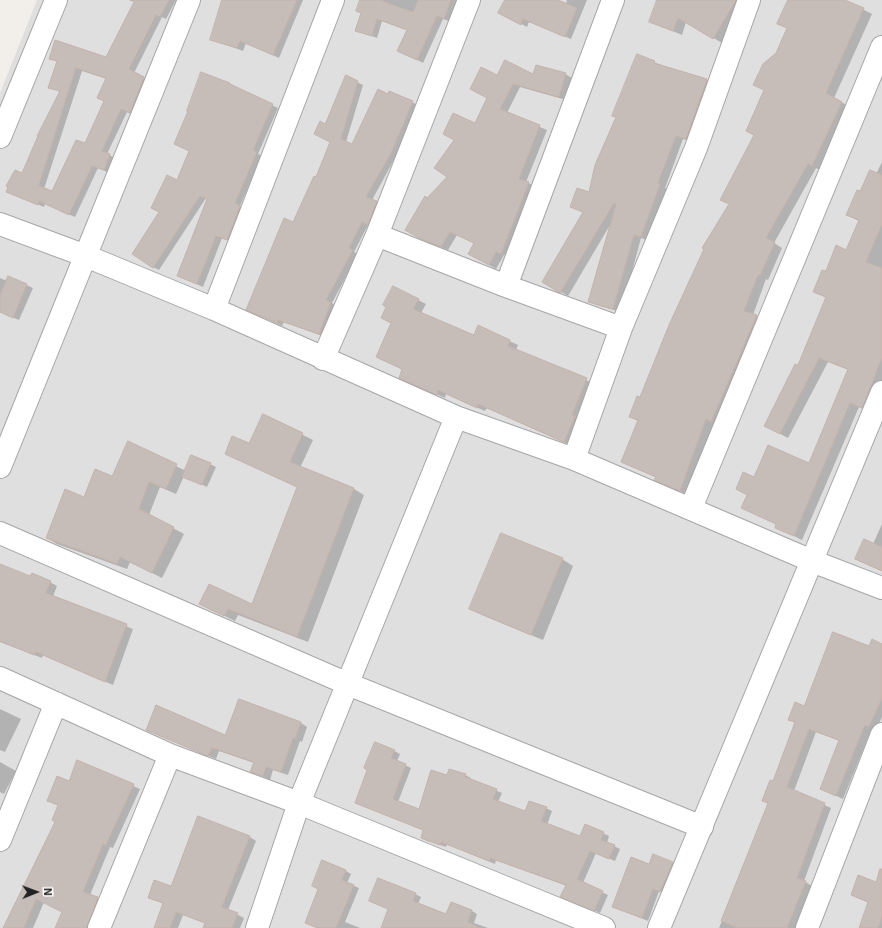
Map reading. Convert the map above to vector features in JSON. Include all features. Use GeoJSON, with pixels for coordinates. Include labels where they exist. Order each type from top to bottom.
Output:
{"type":"FeatureCollection","features":[{"type":"Feature","properties":{"kind":"street"},"geometry":{"type":"LineString","coordinates":[[0,137],[56,0]]}},
{"type":"Feature","properties":{"kind":"street"},"geometry":{"type":"LineString","coordinates":[[0,467],[189,0]]}},
{"type":"Feature","properties":{"kind":"street"},"geometry":{"type":"LineString","coordinates":[[214,309],[333,0]]}},
{"type":"Feature","properties":{"kind":"street"},"geometry":{"type":"LineString","coordinates":[[323,359],[377,236],[469,0]]}},
{"type":"Feature","properties":{"kind":"street"},"geometry":{"type":"LineString","coordinates":[[506,286],[613,0]]}},
{"type":"Feature","properties":{"kind":"street"},"geometry":{"type":"LineString","coordinates":[[574,459],[621,328],[696,148],[749,0]]}},
{"type":"Feature","properties":{"kind":"street"},"geometry":{"type":"LineString","coordinates":[[691,508],[882,47]]}},
{"type":"Feature","properties":{"kind":"street"},"geometry":{"type":"LineString","coordinates":[[0,224],[86,256],[214,309],[323,359],[456,417],[574,459],[812,561],[882,588]]}},
{"type":"Feature","properties":{"kind":"street"},"geometry":{"type":"LineString","coordinates":[[377,236],[506,286],[621,328]]}},
{"type":"Feature","properties":{"kind":"street"},"geometry":{"type":"LineString","coordinates":[[659,928],[702,828],[882,392]]}},
{"type":"Feature","properties":{"kind":"street"},"geometry":{"type":"LineString","coordinates":[[260,927],[299,803],[456,417]]}},
{"type":"Feature","properties":{"kind":"street"},"geometry":{"type":"LineString","coordinates":[[0,533],[348,684],[702,828]]}},
{"type":"Feature","properties":{"kind":"street"},"geometry":{"type":"LineString","coordinates":[[0,678],[170,755],[299,803],[604,928]]}},
{"type":"Feature","properties":{"kind":"street"},"geometry":{"type":"LineString","coordinates":[[0,840],[56,703]]}},
{"type":"Feature","properties":{"kind":"street"},"geometry":{"type":"LineString","coordinates":[[807,928],[882,734]]}},
{"type":"Feature","properties":{"kind":"street"},"geometry":{"type":"LineString","coordinates":[[99,928],[170,755]]}},
{"type":"Feature","properties":{"kind":"shaded area"},"geometry":{"type":"Polygon","coordinates":[[[37,0],[882,0],[882,928],[0,928],[0,93],[37,0]]]}},
{"type":"Feature","properties":{"kind":"building"},"geometry":{"type":"Polygon","coordinates":[[[130,0],[169,0],[160,17],[156,15],[129,69],[144,77],[130,113],[121,109],[102,151],[110,154],[104,170],[92,166],[69,215],[39,201],[38,205],[6,192],[8,187],[6,186],[15,170],[22,173],[37,136],[60,91],[48,88],[57,61],[49,59],[55,40],[106,57],[134,2],[130,0]],[[76,68],[39,186],[52,191],[76,140],[85,143],[104,101],[97,98],[106,78],[76,68]]]}},
{"type":"Feature","properties":{"kind":"building"},"geometry":{"type":"Polygon","coordinates":[[[222,0],[297,0],[273,55],[240,41],[237,48],[210,40],[222,0]]]}},
{"type":"Feature","properties":{"kind":"building"},"geometry":{"type":"Polygon","coordinates":[[[360,0],[380,0],[413,12],[418,0],[451,0],[444,19],[437,16],[417,60],[397,51],[407,30],[377,19],[372,36],[355,31],[361,13],[356,11],[360,0]]]}},
{"type":"Feature","properties":{"kind":"building"},"geometry":{"type":"Polygon","coordinates":[[[505,0],[558,0],[577,8],[565,37],[523,19],[521,25],[498,13],[505,0]]]}},
{"type":"Feature","properties":{"kind":"building"},"geometry":{"type":"Polygon","coordinates":[[[657,0],[736,0],[713,39],[678,18],[673,31],[649,22],[657,0]]]}},
{"type":"Feature","properties":{"kind":"building"},"geometry":{"type":"Polygon","coordinates":[[[788,0],[845,0],[864,8],[826,93],[842,102],[812,166],[808,164],[766,238],[775,242],[760,276],[758,275],[744,311],[757,315],[711,422],[706,419],[680,491],[654,480],[656,477],[621,462],[638,420],[629,417],[637,396],[640,397],[669,325],[704,249],[702,248],[729,204],[720,200],[754,135],[746,131],[764,90],[753,85],[763,64],[776,53],[787,28],[777,24],[788,0]]]}},
{"type":"Feature","properties":{"kind":"building"},"geometry":{"type":"Polygon","coordinates":[[[637,54],[655,61],[654,63],[707,79],[686,139],[676,136],[658,183],[660,184],[641,237],[634,235],[613,309],[588,302],[616,204],[614,203],[560,293],[542,282],[583,212],[570,207],[577,188],[589,192],[595,165],[616,117],[612,116],[637,54]]]}},
{"type":"Feature","properties":{"kind":"building"},"geometry":{"type":"Polygon","coordinates":[[[505,60],[533,74],[536,65],[566,73],[559,97],[513,84],[500,109],[540,125],[519,179],[529,182],[501,254],[496,252],[489,265],[468,254],[474,243],[450,232],[441,247],[417,237],[405,230],[425,196],[427,198],[447,177],[434,168],[454,140],[443,134],[453,113],[475,123],[487,98],[470,89],[481,67],[497,75],[505,60]]]}},
{"type":"Feature","properties":{"kind":"building"},"geometry":{"type":"Polygon","coordinates":[[[201,72],[230,83],[273,104],[253,150],[257,152],[235,203],[240,206],[227,240],[216,236],[197,284],[177,276],[207,199],[200,196],[153,268],[132,254],[159,212],[151,208],[167,175],[177,180],[189,151],[174,144],[188,111],[201,72]]]}},
{"type":"Feature","properties":{"kind":"building"},"geometry":{"type":"Polygon","coordinates":[[[346,75],[358,81],[341,139],[352,144],[378,89],[388,94],[389,91],[413,101],[391,153],[366,197],[377,201],[368,225],[362,222],[349,248],[353,250],[326,300],[331,302],[319,334],[278,320],[277,323],[246,310],[284,218],[293,222],[314,176],[316,177],[330,142],[314,134],[320,121],[325,124],[346,75]]]}},
{"type":"Feature","properties":{"kind":"building"},"geometry":{"type":"Polygon","coordinates":[[[870,170],[882,175],[882,224],[866,262],[882,268],[882,358],[862,408],[850,403],[794,536],[775,528],[776,524],[741,508],[747,495],[736,489],[743,472],[754,477],[768,445],[809,463],[848,369],[819,358],[780,434],[764,426],[795,364],[798,365],[826,297],[813,292],[822,270],[826,271],[836,245],[846,250],[859,220],[846,215],[857,190],[860,191],[870,170]]]}},
{"type":"Feature","properties":{"kind":"building"},"geometry":{"type":"Polygon","coordinates":[[[8,276],[27,284],[13,318],[0,312],[0,296],[8,276]]]}},
{"type":"Feature","properties":{"kind":"building"},"geometry":{"type":"Polygon","coordinates":[[[393,286],[419,299],[413,309],[474,335],[478,325],[510,340],[508,346],[587,378],[572,415],[575,416],[564,442],[478,404],[477,408],[438,390],[437,395],[399,378],[402,369],[376,357],[391,323],[381,318],[386,307],[383,305],[393,286]]]}},
{"type":"Feature","properties":{"kind":"building"},"geometry":{"type":"Polygon","coordinates":[[[263,414],[303,433],[290,462],[354,488],[297,637],[228,609],[224,616],[199,604],[209,584],[252,604],[297,487],[225,454],[232,436],[249,443],[263,414]]]}},
{"type":"Feature","properties":{"kind":"building"},"geometry":{"type":"Polygon","coordinates":[[[128,441],[177,464],[166,489],[149,482],[139,509],[174,527],[152,573],[120,557],[117,564],[46,538],[65,489],[84,497],[95,469],[112,476],[128,441]]]}},
{"type":"Feature","properties":{"kind":"building"},"geometry":{"type":"Polygon","coordinates":[[[191,455],[211,463],[202,485],[182,477],[191,455]]]}},
{"type":"Feature","properties":{"kind":"building"},"geometry":{"type":"Polygon","coordinates":[[[501,533],[563,558],[531,635],[469,609],[501,533]]]}},
{"type":"Feature","properties":{"kind":"building"},"geometry":{"type":"Polygon","coordinates":[[[864,539],[882,547],[882,571],[855,559],[864,539]]]}},
{"type":"Feature","properties":{"kind":"building"},"geometry":{"type":"Polygon","coordinates":[[[0,564],[30,576],[32,573],[51,581],[46,593],[127,624],[105,682],[36,652],[34,655],[0,641],[0,564]]]}},
{"type":"Feature","properties":{"kind":"building"},"geometry":{"type":"Polygon","coordinates":[[[833,632],[869,646],[872,639],[882,644],[882,698],[869,727],[865,725],[836,796],[820,789],[839,740],[809,729],[787,787],[825,803],[797,878],[806,881],[787,928],[738,928],[721,921],[768,803],[762,801],[770,780],[773,781],[795,722],[788,720],[795,702],[804,706],[833,632]]]}},
{"type":"Feature","properties":{"kind":"building"},"geometry":{"type":"Polygon","coordinates":[[[239,699],[301,722],[295,739],[293,738],[281,772],[266,767],[263,776],[250,772],[254,762],[212,748],[208,756],[146,730],[156,705],[225,735],[239,699]]]}},
{"type":"Feature","properties":{"kind":"building"},"geometry":{"type":"Polygon","coordinates":[[[375,742],[395,750],[391,758],[406,764],[393,799],[419,809],[431,770],[447,775],[449,769],[466,774],[465,777],[497,789],[493,799],[525,811],[529,801],[547,807],[541,821],[580,836],[585,824],[604,832],[601,840],[615,845],[609,859],[590,851],[577,879],[603,891],[594,911],[560,897],[566,885],[490,858],[489,861],[441,842],[440,845],[421,838],[423,830],[355,803],[367,770],[364,768],[375,742]]]}},
{"type":"Feature","properties":{"kind":"building"},"geometry":{"type":"Polygon","coordinates":[[[77,760],[134,784],[106,845],[103,844],[83,892],[98,897],[87,928],[55,928],[62,912],[36,899],[24,928],[3,928],[55,822],[52,820],[58,805],[47,801],[57,776],[69,781],[77,760]]]}},
{"type":"Feature","properties":{"kind":"building"},"geometry":{"type":"Polygon","coordinates":[[[198,816],[250,836],[222,907],[238,913],[232,928],[203,928],[205,923],[176,912],[170,928],[154,928],[163,903],[148,898],[154,880],[171,886],[198,816]]]}},
{"type":"Feature","properties":{"kind":"building"},"geometry":{"type":"Polygon","coordinates":[[[653,854],[673,862],[660,892],[653,889],[642,918],[612,907],[631,857],[649,864],[653,854]]]}},
{"type":"Feature","properties":{"kind":"building"},"geometry":{"type":"Polygon","coordinates":[[[322,860],[346,870],[342,880],[354,885],[336,928],[318,928],[305,923],[318,889],[312,886],[322,860]]]}},
{"type":"Feature","properties":{"kind":"building"},"geometry":{"type":"Polygon","coordinates":[[[880,869],[882,869],[882,917],[878,928],[859,928],[868,902],[851,895],[858,875],[876,882],[880,869]]]}},
{"type":"Feature","properties":{"kind":"building"},"geometry":{"type":"Polygon","coordinates":[[[378,878],[416,893],[413,901],[446,914],[451,902],[472,910],[468,922],[480,928],[381,928],[388,909],[369,901],[378,878]]]}}]}
